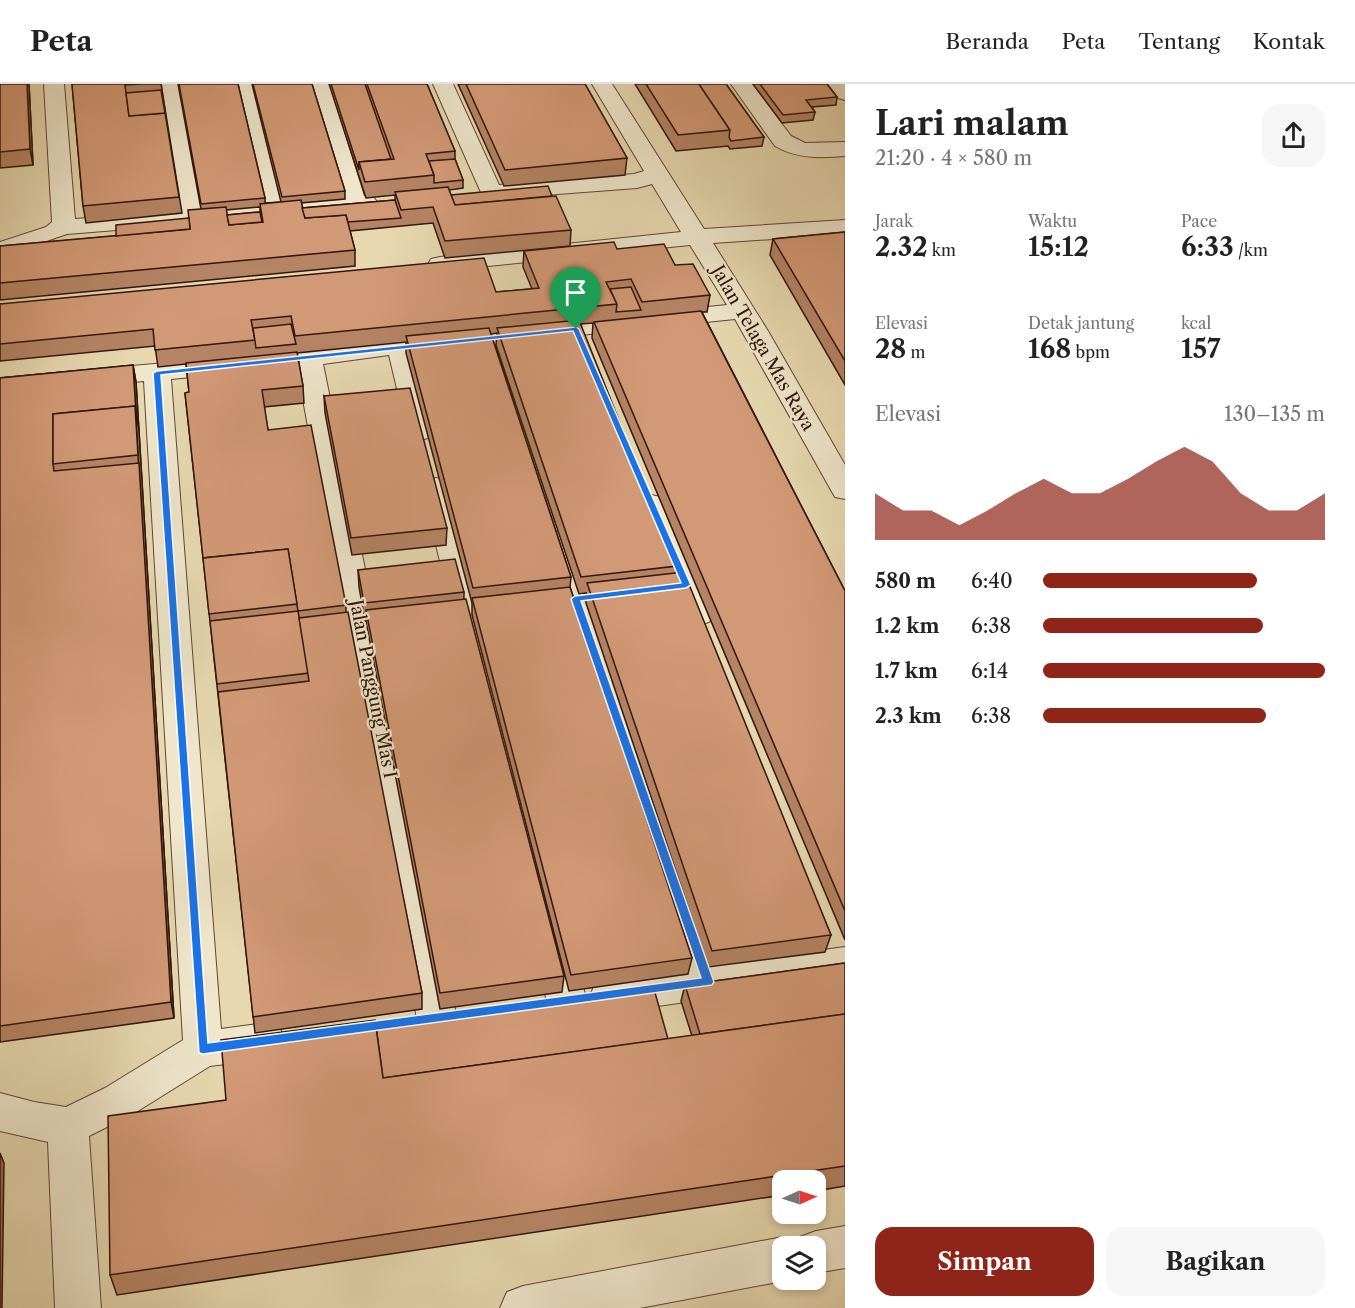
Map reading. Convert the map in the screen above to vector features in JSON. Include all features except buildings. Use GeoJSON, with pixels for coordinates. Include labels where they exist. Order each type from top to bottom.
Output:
{"type":"FeatureCollection","features":[{"type":"Feature","properties":{"kind":"street"},"geometry":{"type":"LineString","coordinates":[[54,84],[65,216],[62,227]]}},
{"type":"Feature","properties":{"kind":"street"},"geometry":{"type":"LineString","coordinates":[[172,84],[193,218]]}},
{"type":"Feature","properties":{"kind":"street"},"geometry":{"type":"LineString","coordinates":[[245,84],[276,210]]}},
{"type":"Feature","properties":{"kind":"street"},"geometry":{"type":"LineString","coordinates":[[319,84],[355,204]]}},
{"type":"Feature","properties":{"kind":"street"},"geometry":{"type":"LineString","coordinates":[[443,84],[479,193],[637,181],[655,175]]}},
{"type":"Feature","properties":{"kind":"street","name":"Jalan Telaga Mas Raya"},"geometry":{"type":"LineString","coordinates":[[602,84],[655,175],[698,237],[743,311],[845,490]]}},
{"type":"Feature","properties":{"kind":"street"},"geometry":{"type":"LineString","coordinates":[[741,84],[783,141],[790,147],[802,150],[839,150],[845,170]]}},
{"type":"Feature","properties":{"kind":"street"},"geometry":{"type":"LineString","coordinates":[[837,84],[845,94]]}},
{"type":"Feature","properties":{"kind":"street"},"geometry":{"type":"LineString","coordinates":[[0,250],[62,227],[389,201]]}},
{"type":"Feature","properties":{"kind":"street"},"geometry":{"type":"LineString","coordinates":[[414,266],[698,237],[845,227]]}},
{"type":"Feature","properties":{"kind":"street"},"geometry":{"type":"LineString","coordinates":[[0,386],[309,358],[400,346],[491,350],[576,329],[743,311]]}},
{"type":"Feature","properties":{"kind":"street"},"geometry":{"type":"LineString","coordinates":[[576,329],[589,361]]}},
{"type":"Feature","properties":{"kind":"street"},"geometry":{"type":"LineString","coordinates":[[400,346],[482,670]]}},
{"type":"Feature","properties":{"kind":"street","name":"Jalan Panggung Mas I"},"geometry":{"type":"LineString","coordinates":[[309,358],[438,1019]]}},
{"type":"Feature","properties":{"kind":"street"},"geometry":{"type":"LineString","coordinates":[[157,373],[203,1049]]}},
{"type":"Feature","properties":{"kind":"street"},"geometry":{"type":"LineString","coordinates":[[640,478],[708,639]]}},
{"type":"Feature","properties":{"kind":"street"},"geometry":{"type":"LineString","coordinates":[[548,520],[708,982]]}},
{"type":"Feature","properties":{"kind":"street"},"geometry":{"type":"LineString","coordinates":[[653,589],[686,585]]}},
{"type":"Feature","properties":{"kind":"street"},"geometry":{"type":"LineString","coordinates":[[543,603],[609,595]]}},
{"type":"Feature","properties":{"kind":"street"},"geometry":{"type":"LineString","coordinates":[[435,616],[500,608]]}},
{"type":"Feature","properties":{"kind":"street"},"geometry":{"type":"LineString","coordinates":[[360,624],[392,621]]}},
{"type":"Feature","properties":{"kind":"street"},"geometry":{"type":"LineString","coordinates":[[544,910],[550,1004],[708,982],[836,953]]}},
{"type":"Feature","properties":{"kind":"street"},"geometry":{"type":"LineString","coordinates":[[0,1112],[34,1121],[68,1126],[119,1101],[203,1049],[297,1037]]}},
{"type":"Feature","properties":{"kind":"street"},"geometry":{"type":"LineString","coordinates":[[68,1126],[78,1308]]}},
{"type":"Feature","properties":{"kind":"street"},"geometry":{"type":"LineString","coordinates":[[826,1250],[845,1247]]}},
{"type":"Feature","properties":{"kind":"street"},"geometry":{"type":"LineString","coordinates":[[523,1308],[772,1261]]}},
{"type":"Feature","properties":{"kind":"route"},"geometry":{"type":"LineString","coordinates":[[576,329],[686,585],[575,599],[708,982],[203,1049],[157,373],[576,329]]}}]}
